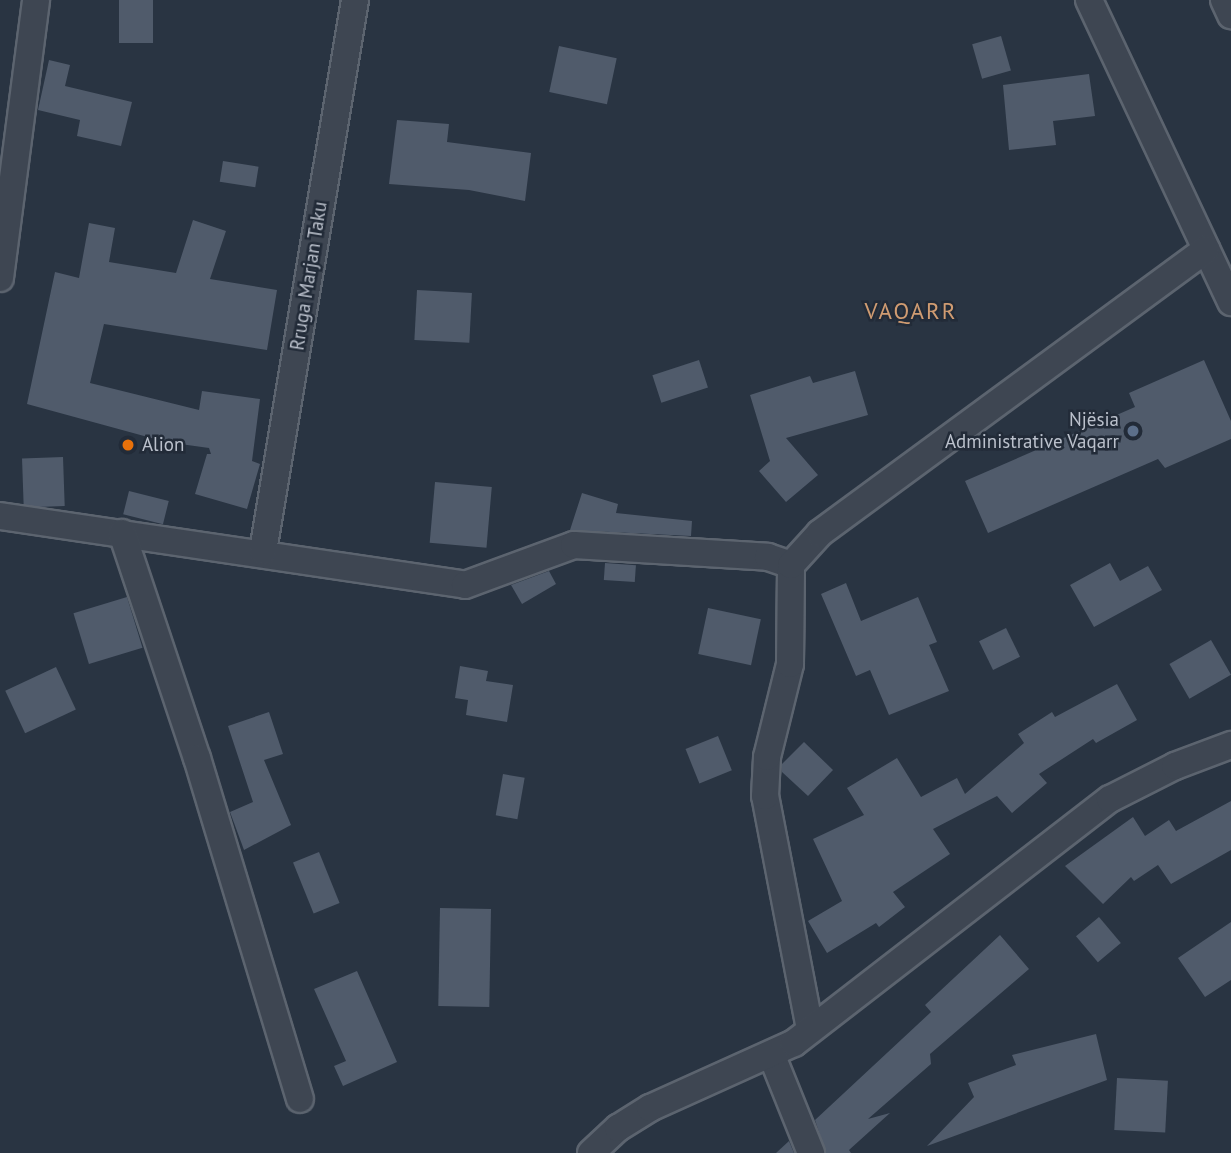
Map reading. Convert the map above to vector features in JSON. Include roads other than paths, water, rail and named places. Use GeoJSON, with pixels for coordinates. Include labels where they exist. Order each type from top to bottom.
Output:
{"type":"FeatureCollection","features":[{"type":"Feature","properties":{"kind":"street"},"geometry":{"type":"LineString","coordinates":[[0,278],[36,0]]}},
{"type":"Feature","properties":{"kind":"street","name":"Rruga Marjan Taku"},"geometry":{"type":"LineString","coordinates":[[263,551],[355,0]]}},
{"type":"Feature","properties":{"kind":"street"},"geometry":{"type":"LineString","coordinates":[[1088,0],[1231,302]]}},
{"type":"Feature","properties":{"kind":"street"},"geometry":{"type":"LineString","coordinates":[[1224,0],[1231,15]]}},
{"type":"Feature","properties":{"kind":"street"},"geometry":{"type":"LineString","coordinates":[[810,1029],[765,796],[766,757],[790,664],[792,565],[820,533],[1206,249]]}},
{"type":"Feature","properties":{"kind":"street"},"geometry":{"type":"LineString","coordinates":[[0,516],[263,551],[465,585],[575,545],[768,557],[792,565]]}},
{"type":"Feature","properties":{"kind":"street"},"geometry":{"type":"LineString","coordinates":[[122,533],[197,758],[300,1099]]}},
{"type":"Feature","properties":{"kind":"street"},"geometry":{"type":"LineString","coordinates":[[592,1153],[618,1128],[650,1108],[772,1056],[1110,799],[1162,771],[1231,745]]}},
{"type":"Feature","properties":{"kind":"street"},"geometry":{"type":"LineString","coordinates":[[772,1056],[811,1153]]}},
{"type":"Feature","properties":{"kind":"place","name":"Njësia Administrative Vaqarr"},"geometry":{"type":"Point","coordinates":[1133,431]}},
{"type":"Feature","properties":{"kind":"place","name":"Alion"},"geometry":{"type":"Point","coordinates":[128,445]}},
{"type":"Feature","properties":{"kind":"district","name":"VAQARR"},"geometry":{"type":"Point","coordinates":[911,311]}}]}
